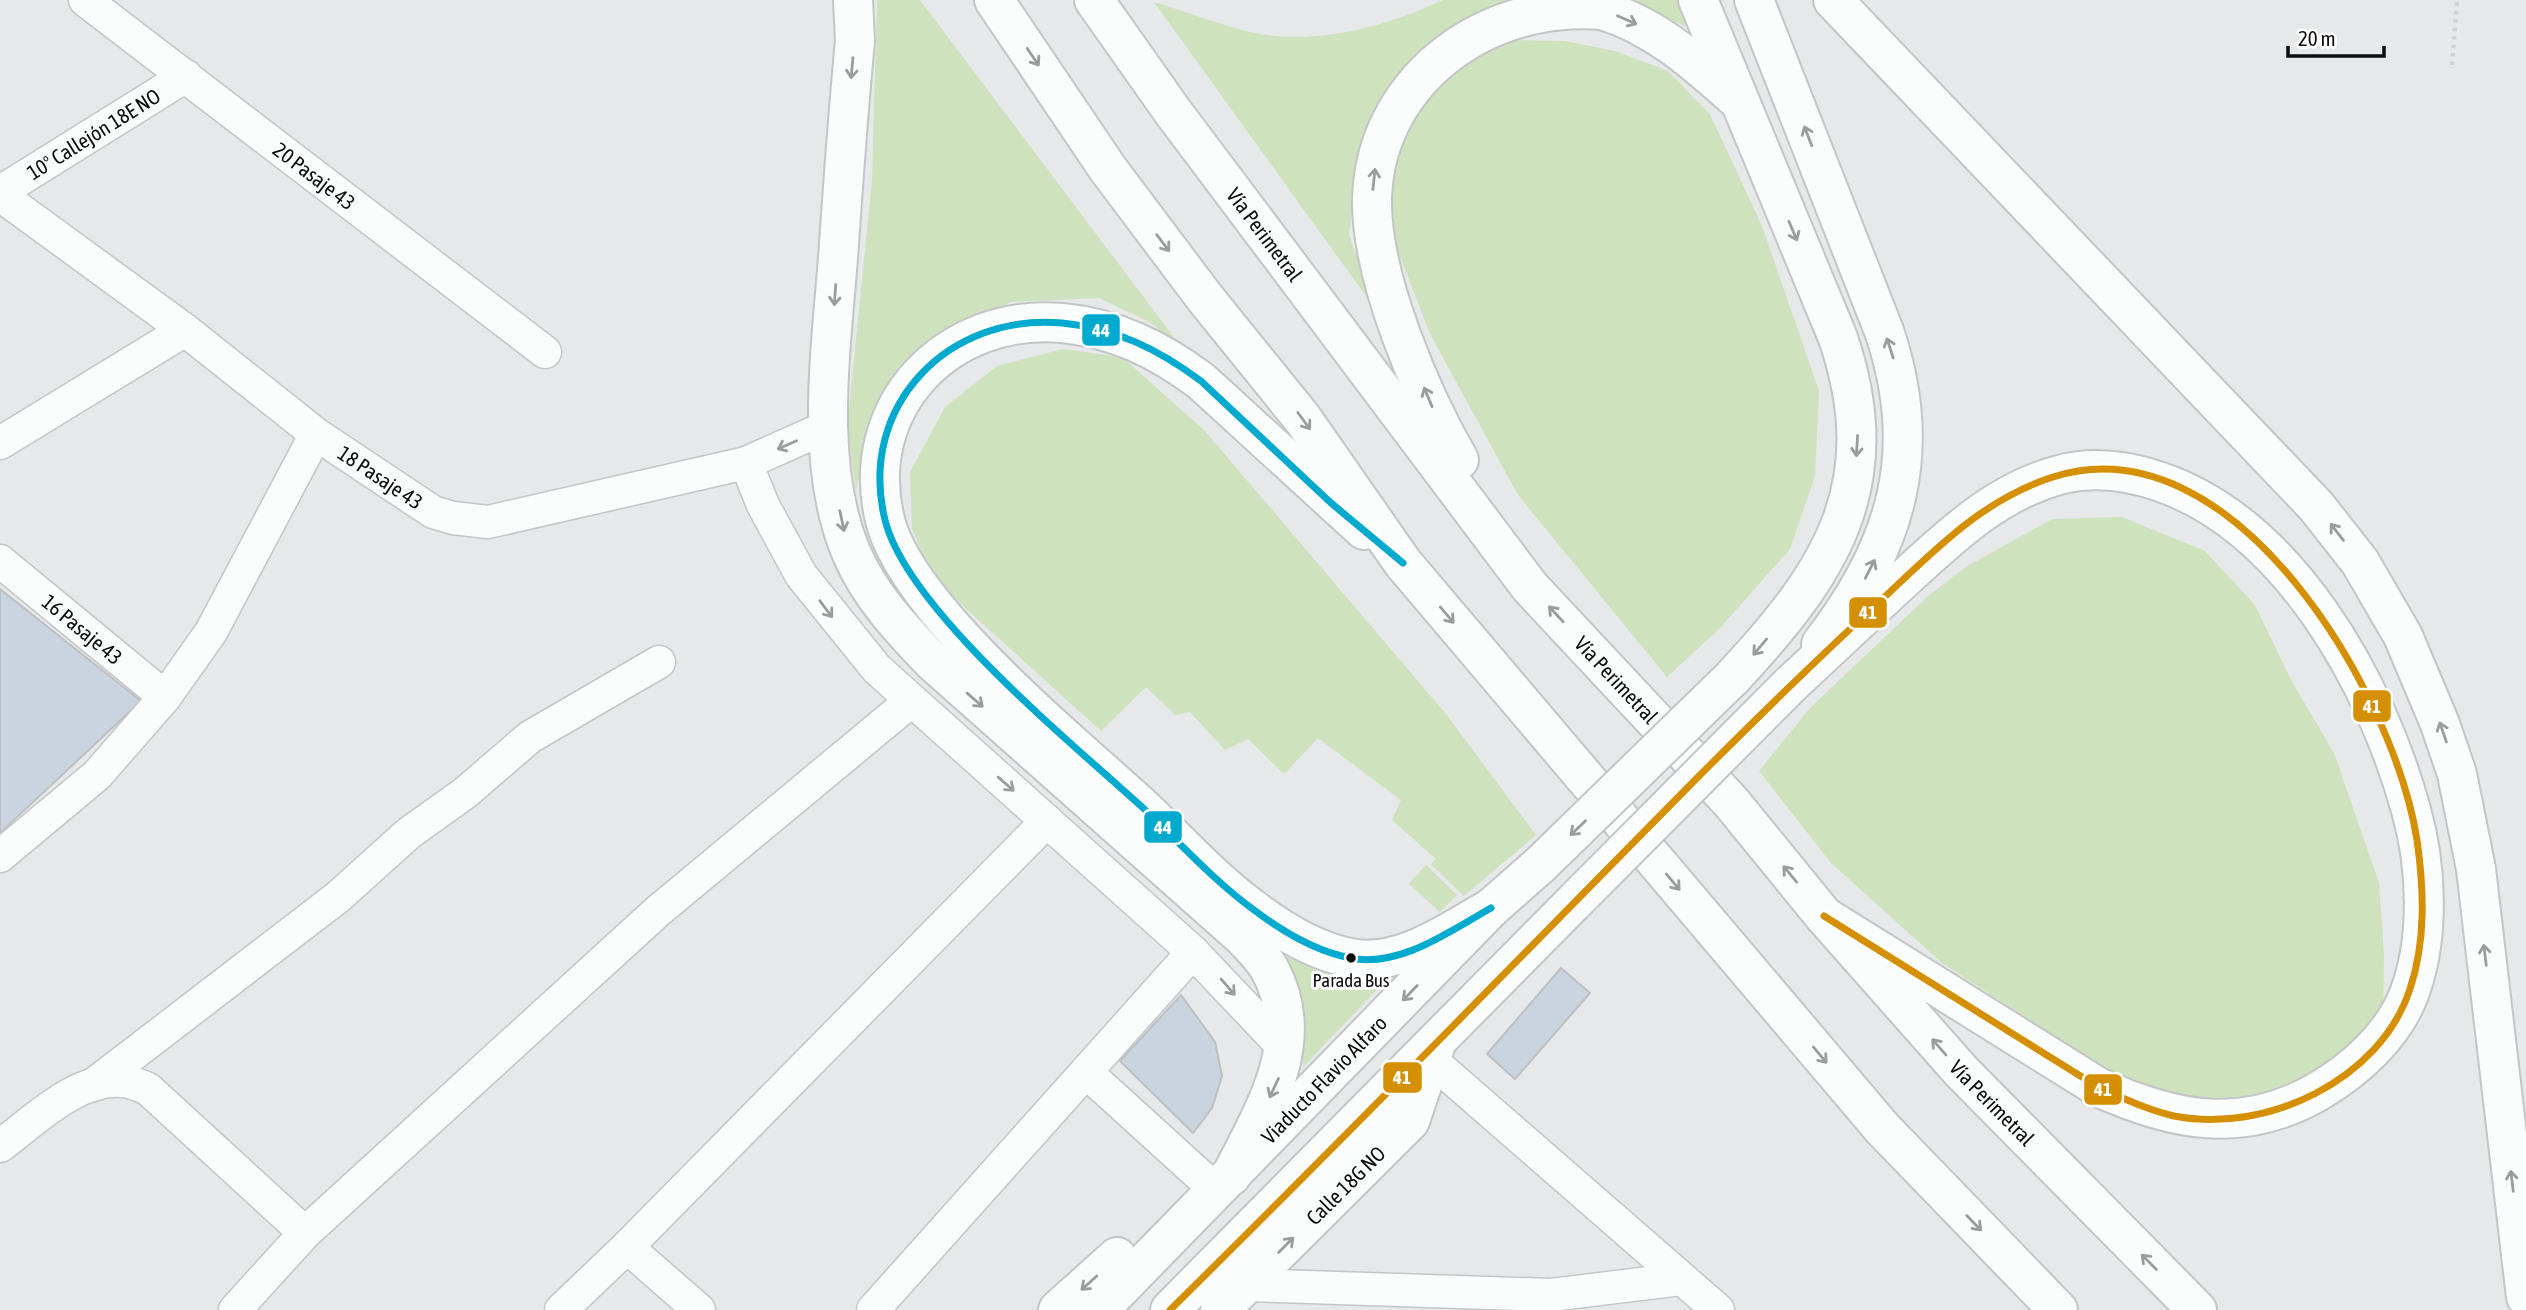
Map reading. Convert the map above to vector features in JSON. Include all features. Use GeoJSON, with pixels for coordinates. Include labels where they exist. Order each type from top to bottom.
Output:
{"type":"FeatureCollection","features":[{"type":"Feature","properties":{"kind":"main road"},"geometry":{"type":"LineString","coordinates":[[853,0],[855,41],[830,371],[829,426],[833,474],[845,533],[861,572],[890,616],[955,683],[1243,937],[1269,967],[1282,998],[1285,1049],[1278,1079],[1217,1191],[1164,1215],[1058,1310]]}},
{"type":"Feature","properties":{"kind":"main road"},"geometry":{"type":"LineString","coordinates":[[995,0],[1108,169],[1205,298],[1302,418],[1403,563],[1882,1128],[2058,1310]]}},
{"type":"Feature","properties":{"kind":"main road","name":"Vía Perimetral"},"geometry":{"type":"LineString","coordinates":[[1094,0],[1229,187],[1530,587],[1731,802],[1824,916],[1961,1072],[2197,1310]]}},
{"type":"Feature","properties":{"kind":"main road","name":"Viaducto Flavio Alfaro"},"geometry":{"type":"LineString","coordinates":[[1099,1310],[1491,908],[1541,864],[1732,678],[1793,606],[1834,540],[1853,484],[1858,425],[1853,384],[1838,338],[1698,0]]}},
{"type":"Feature","properties":{"kind":"main road"},"geometry":{"type":"LineString","coordinates":[[1754,0],[1884,331],[1898,377],[1905,424],[1898,495],[1882,544],[1843,615],[1790,685]]}},
{"type":"Feature","properties":{"kind":"main road"},"geometry":{"type":"LineString","coordinates":[[1833,0],[2291,478],[2360,562],[2387,606],[2440,724],[2467,821],[2526,1297]]}},
{"type":"Feature","properties":{"kind":"main road"},"geometry":{"type":"LineString","coordinates":[[1530,587],[1445,436],[1398,323],[1373,223],[1373,180],[1382,135],[1403,91],[1435,54],[1472,27],[1536,5],[1580,5],[1623,17],[1668,42],[1738,100]]}},
{"type":"Feature","properties":{"kind":"main road"},"geometry":{"type":"LineString","coordinates":[[1403,563],[1331,503],[1201,381],[1141,342],[1086,326],[1037,323],[990,331],[963,342],[937,359],[906,392],[886,429],[881,451],[881,500],[886,524],[911,572],[930,598],[1004,680],[1252,909],[1312,946],[1368,961],[1412,950],[1491,908]]}},
{"type":"Feature","properties":{"kind":"main road"},"geometry":{"type":"LineString","coordinates":[[1170,1310],[1434,1050],[1575,901],[1790,685],[1963,525],[2013,493],[2057,475],[2100,469],[2125,472],[2173,486],[2223,513],[2278,561],[2315,607],[2338,643],[2373,709],[2404,788],[2417,845],[2423,907],[2421,939],[2409,995],[2396,1019],[2364,1058],[2346,1074],[2299,1101],[2268,1112],[2218,1120],[2174,1116],[2131,1102],[2098,1087],[1824,916]]}},
{"type":"Feature","properties":{"kind":"main road","name":"Calle 18G NO"},"geometry":{"type":"LineString","coordinates":[[1233,1297],[1410,1121],[1434,1050]]}},
{"type":"Feature","properties":{"kind":"street","name":"20 Pasaje 43"},"geometry":{"type":"LineString","coordinates":[[85,0],[545,352]]}},
{"type":"Feature","properties":{"kind":"street","name":"10° Callejón 18E NO"},"geometry":{"type":"LineString","coordinates":[[0,193],[186,76]]}},
{"type":"Feature","properties":{"kind":"street","name":"18 Pasaje 43"},"geometry":{"type":"LineString","coordinates":[[0,193],[185,330],[316,434],[433,512],[453,518],[488,522],[746,463],[829,426]]}},
{"type":"Feature","properties":{"kind":"street"},"geometry":{"type":"LineString","coordinates":[[0,443],[185,330]]}},
{"type":"Feature","properties":{"kind":"street"},"geometry":{"type":"LineString","coordinates":[[0,856],[97,775],[164,697],[211,632],[316,434]]}},
{"type":"Feature","properties":{"kind":"street"},"geometry":{"type":"LineString","coordinates":[[746,463],[764,505],[801,575],[852,642],[911,701],[1193,952],[1285,1049]]}},
{"type":"Feature","properties":{"kind":"street","name":"16 Pasaje 43"},"geometry":{"type":"LineString","coordinates":[[0,561],[164,697]]}},
{"type":"Feature","properties":{"kind":"street"},"geometry":{"type":"LineString","coordinates":[[0,1146],[65,1099],[93,1085],[338,897],[409,833],[465,793],[530,737],[659,662]]}},
{"type":"Feature","properties":{"kind":"street"},"geometry":{"type":"LineString","coordinates":[[235,1310],[305,1233],[658,911],[911,701]]}},
{"type":"Feature","properties":{"kind":"street"},"geometry":{"type":"LineString","coordinates":[[561,1310],[627,1247],[1048,821]]}},
{"type":"Feature","properties":{"kind":"street"},"geometry":{"type":"LineString","coordinates":[[873,1310],[1193,952]]}},
{"type":"Feature","properties":{"kind":"street"},"geometry":{"type":"LineString","coordinates":[[1434,1050],[1681,1279],[1718,1310]]}},
{"type":"Feature","properties":{"kind":"street"},"geometry":{"type":"LineString","coordinates":[[1086,1072],[1217,1191]]}},
{"type":"Feature","properties":{"kind":"street"},"geometry":{"type":"LineString","coordinates":[[93,1085],[123,1081],[148,1089],[305,1233]]}},
{"type":"Feature","properties":{"kind":"street"},"geometry":{"type":"LineString","coordinates":[[627,1247],[699,1310]]}},
{"type":"Feature","properties":{"kind":"street"},"geometry":{"type":"LineString","coordinates":[[1233,1297],[1551,1295],[1681,1279]]}},
{"type":"Feature","properties":{"kind":"path"},"geometry":{"type":"LineString","coordinates":[[2452,65],[2457,0]]}},
{"type":"Feature","properties":{"kind":"green space"},"geometry":{"type":"Polygon","coordinates":[[[877,0],[920,0],[1182,348],[1151,323],[1099,298],[1011,302],[925,344],[871,420],[856,491],[847,429],[872,180],[877,0]]]}},
{"type":"Feature","properties":{"kind":"green space"},"geometry":{"type":"Polygon","coordinates":[[[1443,0],[1529,0],[1488,10],[1428,44],[1371,114],[1355,187],[1349,235],[1376,310],[1154,2],[1246,31],[1296,37],[1321,36],[1372,26],[1443,0]]]}},
{"type":"Feature","properties":{"kind":"green space"},"geometry":{"type":"Polygon","coordinates":[[[1605,0],[1686,0],[1701,33],[1636,4],[1605,0]]]}},
{"type":"Feature","properties":{"kind":"green space"},"geometry":{"type":"Polygon","coordinates":[[[1511,40],[1565,41],[1615,51],[1668,71],[1710,114],[1762,226],[1819,391],[1815,476],[1790,549],[1719,629],[1667,677],[1518,495],[1430,334],[1394,241],[1391,186],[1410,116],[1456,64],[1511,40]]]}},
{"type":"Feature","properties":{"kind":"green space"},"geometry":{"type":"Polygon","coordinates":[[[1063,349],[1122,357],[1205,431],[1446,714],[1536,835],[1464,896],[1431,864],[1436,859],[1392,820],[1401,800],[1318,738],[1284,774],[1248,739],[1225,750],[1190,712],[1175,715],[1146,687],[1101,731],[932,578],[912,528],[910,472],[945,407],[997,366],[1063,349]]]}},
{"type":"Feature","properties":{"kind":"green space"},"geometry":{"type":"Polygon","coordinates":[[[2122,517],[2205,551],[2255,605],[2291,680],[2334,753],[2379,883],[2384,955],[2383,1022],[2314,1077],[2242,1102],[2193,1104],[2123,1080],[1942,963],[1831,863],[1759,771],[1810,708],[1927,597],[1964,568],[2052,519],[2122,517]]]}},
{"type":"Feature","properties":{"kind":"green space"},"geometry":{"type":"Polygon","coordinates":[[[1426,865],[1457,895],[1440,912],[1409,884],[1426,865]]]}},
{"type":"Feature","properties":{"kind":"green space"},"geometry":{"type":"Polygon","coordinates":[[[1270,950],[1325,973],[1388,978],[1303,1067],[1301,1012],[1270,950]]]}},
{"type":"Feature","properties":{"kind":"building"},"geometry":{"type":"Polygon","coordinates":[[[0,589],[141,701],[0,833],[0,589]]]}},
{"type":"Feature","properties":{"kind":"building"},"geometry":{"type":"Polygon","coordinates":[[[1561,968],[1590,993],[1515,1079],[1487,1054],[1561,968]]]}},
{"type":"Feature","properties":{"kind":"building"},"geometry":{"type":"Polygon","coordinates":[[[1181,995],[1215,1042],[1222,1076],[1212,1108],[1193,1133],[1120,1061],[1181,995]]]}},
{"type":"Feature","properties":{"kind":"transit line","name":"44"},"geometry":{"type":"LineString","coordinates":[[1403,563],[1331,503],[1201,381],[1152,350],[1100,330],[1062,323],[1021,324],[982,334],[949,351],[920,375],[899,405],[885,440],[880,478],[885,520],[899,555],[925,593],[958,633],[1036,712],[1239,899],[1276,926],[1312,946],[1337,955],[1369,960],[1406,953],[1442,937],[1491,908]]}},
{"type":"Feature","properties":{"kind":"transit line","name":"41"},"geometry":{"type":"LineString","coordinates":[[1170,1310],[1701,774],[1831,647],[1916,567],[1979,514],[2027,487],[2053,477],[2120,470],[2183,489],[2242,528],[2294,582],[2339,645],[2376,713],[2402,780],[2417,840],[2422,896],[2419,952],[2410,989],[2395,1022],[2373,1050],[2346,1074],[2315,1094],[2281,1108],[2245,1117],[2209,1119],[2174,1116],[2098,1087],[1824,916]]}},
{"type":"Feature","properties":{"kind":"place","name":"Parada Bus"},"geometry":{"type":"Point","coordinates":[1351,958]}}]}
